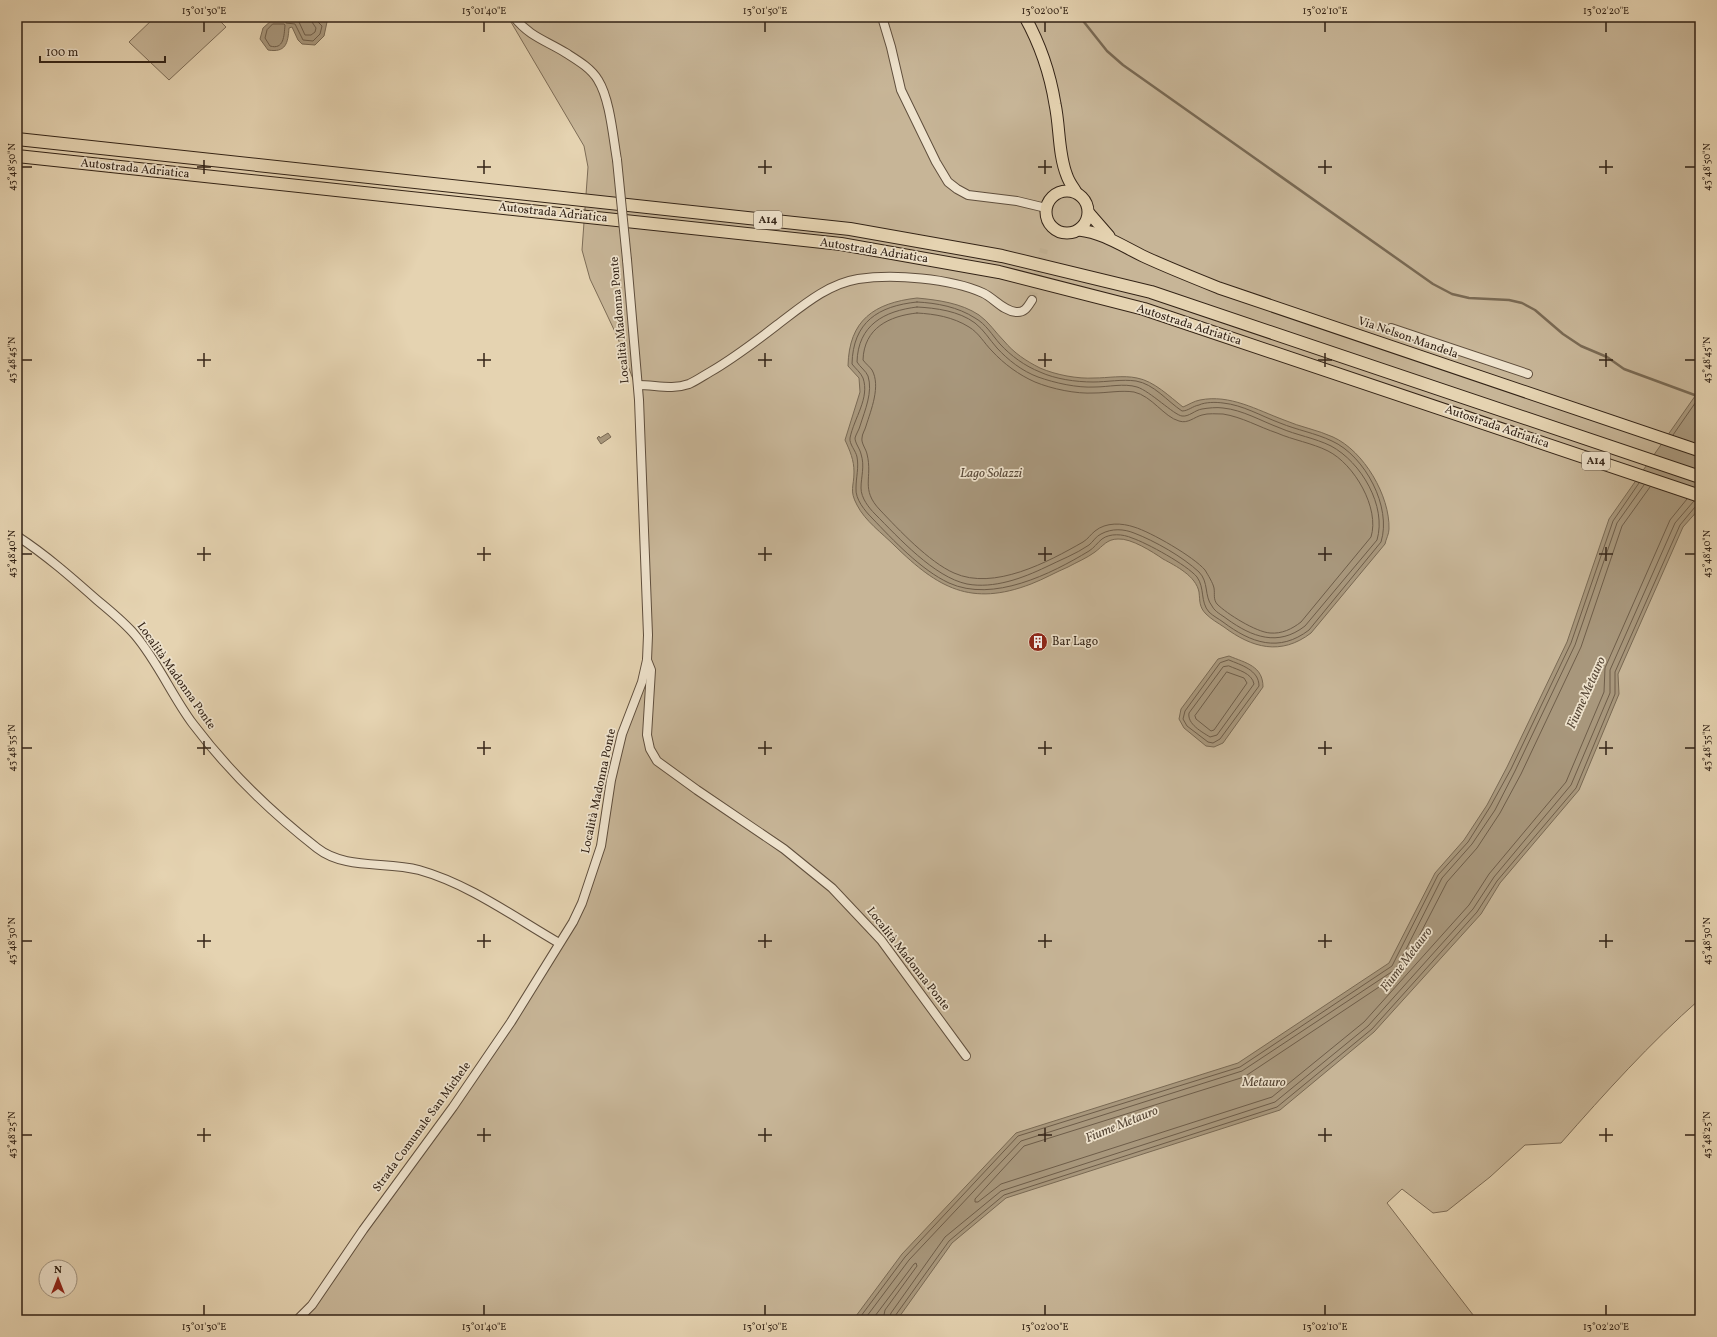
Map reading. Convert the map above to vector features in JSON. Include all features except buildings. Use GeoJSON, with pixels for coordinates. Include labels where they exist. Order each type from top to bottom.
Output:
{"type":"FeatureCollection","features":[{"type":"Feature","properties":{"kind":"highway","name":"Autostrada Adriatica"},"geometry":{"type":"LineString","coordinates":[[17,139],[850,229],[994,255],[1151,292],[1700,477]]}},
{"type":"Feature","properties":{"kind":"highway","name":"Autostrada Adriatica"},"geometry":{"type":"LineString","coordinates":[[17,156],[841,244],[999,272],[1144,309],[1700,496]]}},
{"type":"Feature","properties":{"kind":"main road"},"geometry":{"type":"LineString","coordinates":[[1025,17],[1046,62],[1055,103],[1063,161],[1067,177],[1076,192],[1087,203],[1089,213],[1086,223],[1079,230],[1063,233],[1053,228],[1047,219],[1046,208],[1050,200],[1056,194],[1066,190],[1076,192]]}},
{"type":"Feature","properties":{"kind":"main road"},"geometry":{"type":"LineString","coordinates":[[1056,194],[1063,161]]}},
{"type":"Feature","properties":{"kind":"main road","name":"Via Nelson Mandela"},"geometry":{"type":"LineString","coordinates":[[1089,213],[1112,239]]}},
{"type":"Feature","properties":{"kind":"main road","name":"Via Nelson Mandela"},"geometry":{"type":"LineString","coordinates":[[1079,230],[1088,231],[1112,239],[1173,270],[1220,288],[1700,451]]}},
{"type":"Feature","properties":{"kind":"street"},"geometry":{"type":"LineString","coordinates":[[882,17],[901,90],[936,162],[948,182],[968,195],[1017,201],[1046,208]]}},
{"type":"Feature","properties":{"kind":"street","name":"Località Madonna Ponte"},"geometry":{"type":"LineString","coordinates":[[17,536],[66,572],[131,630],[143,646],[193,724],[215,751],[279,816],[319,850],[347,861],[418,870],[452,883],[494,903],[559,943],[573,922],[582,903],[601,846],[611,780],[620,741],[642,682],[647,660],[648,635],[638,385],[617,160],[605,98],[598,80],[587,68],[565,52],[536,38],[516,20]]}},
{"type":"Feature","properties":{"kind":"street"},"geometry":{"type":"LineString","coordinates":[[638,385],[652,385],[668,388],[689,384],[734,358],[808,302],[827,290],[838,284],[857,279],[920,279],[955,284],[983,293],[1009,311],[1024,311],[1032,300]]}},
{"type":"Feature","properties":{"kind":"street"},"geometry":{"type":"LineString","coordinates":[[1391,328],[1528,374]]}},
{"type":"Feature","properties":{"kind":"street","name":"Località Madonna Ponte"},"geometry":{"type":"LineString","coordinates":[[647,660],[651,670],[647,735],[650,749],[657,760],[697,790],[784,849],[832,888],[881,940],[966,1056]]}},
{"type":"Feature","properties":{"kind":"street","name":"Strada Comunale San Michele"},"geometry":{"type":"LineString","coordinates":[[297,1320],[312,1305],[363,1230],[453,1107],[511,1022],[559,943]]}},
{"type":"Feature","properties":{"kind":"shaded area"},"geometry":{"type":"Polygon","coordinates":[[[155,17],[216,17],[226,27],[169,80],[129,42],[155,17]]]}},
{"type":"Feature","properties":{"kind":"shaded area"},"geometry":{"type":"Polygon","coordinates":[[[508,17],[1700,17],[1700,999],[1681,1016],[1611,1087],[1561,1143],[1525,1145],[1490,1177],[1447,1211],[1433,1213],[1402,1189],[1387,1203],[1477,1320],[302,1320],[473,1077],[586,901],[609,784],[649,646],[637,390],[617,336],[590,279],[582,250],[588,167],[584,146],[508,17]]]}},
{"type":"Feature","properties":{"kind":"water"},"geometry":{"type":"Polygon","coordinates":[[[283,17],[317,17],[327,22],[324,36],[315,45],[302,44],[298,40],[292,27],[289,28],[285,46],[279,50],[268,50],[260,39],[263,28],[272,20],[281,20],[283,17]]]}},
{"type":"Feature","properties":{"kind":"water","name":"Lago Solazzi"},"geometry":{"type":"Polygon","coordinates":[[[917,298],[949,303],[972,311],[986,321],[1016,353],[1040,368],[1060,375],[1081,378],[1137,378],[1150,382],[1183,407],[1200,400],[1222,399],[1233,401],[1333,437],[1355,453],[1365,464],[1380,489],[1388,516],[1389,531],[1385,544],[1311,633],[1289,645],[1278,647],[1256,644],[1245,640],[1215,621],[1202,609],[1197,586],[1190,576],[1148,549],[1123,539],[1111,540],[1092,554],[1068,567],[1036,582],[1010,591],[990,594],[973,593],[941,583],[911,561],[874,527],[860,511],[853,496],[853,463],[845,440],[860,392],[859,378],[848,366],[849,350],[853,337],[859,326],[867,317],[877,310],[888,304],[917,298]]]}},
{"type":"Feature","properties":{"kind":"water"},"geometry":{"type":"Polygon","coordinates":[[[1700,389],[1700,508],[1683,527],[1618,674],[1619,694],[1579,790],[1500,883],[1481,914],[1374,1032],[1280,1110],[1006,1198],[952,1243],[897,1320],[853,1320],[902,1254],[1016,1133],[1238,1063],[1389,963],[1435,873],[1464,840],[1487,805],[1507,767],[1567,642],[1609,519],[1700,389]]]}},
{"type":"Feature","properties":{"kind":"water"},"geometry":{"type":"Polygon","coordinates":[[[608,433],[611,437],[601,444],[597,438],[599,436],[600,438],[608,433]]]}},
{"type":"Feature","properties":{"kind":"water"},"geometry":{"type":"Polygon","coordinates":[[[1229,656],[1247,663],[1257,670],[1260,674],[1263,687],[1223,743],[1214,747],[1206,746],[1184,728],[1179,719],[1181,709],[1218,659],[1229,656]]]}},
{"type":"Feature","properties":{"kind":"waterway"},"geometry":{"type":"LineString","coordinates":[[1080,17],[1107,51],[1123,65],[1433,284],[1452,294],[1469,298],[1509,300],[1522,303],[1535,310],[1563,334],[1581,346],[1607,357],[1624,369],[1700,397]]}},
{"type":"Feature","properties":{"kind":"tunnel"},"geometry":{"type":"LineString","coordinates":[[1032,300],[1044,249]]}},
{"type":"Feature","properties":{"kind":"place","name":"Bar Lago"},"geometry":{"type":"Point","coordinates":[1038,642]}},
{"type":"Feature","properties":{"kind":"water label","name":"Fiume Metauro"},"geometry":{"type":"Point","coordinates":[1587,693]}},
{"type":"Feature","properties":{"kind":"water label","name":"Fiume Metauro"},"geometry":{"type":"Point","coordinates":[1407,960]}},
{"type":"Feature","properties":{"kind":"water label","name":"Metauro"},"geometry":{"type":"Point","coordinates":[1264,1083]}},
{"type":"Feature","properties":{"kind":"water label","name":"Fiume Metauro"},"geometry":{"type":"Point","coordinates":[1122,1125]}}]}
